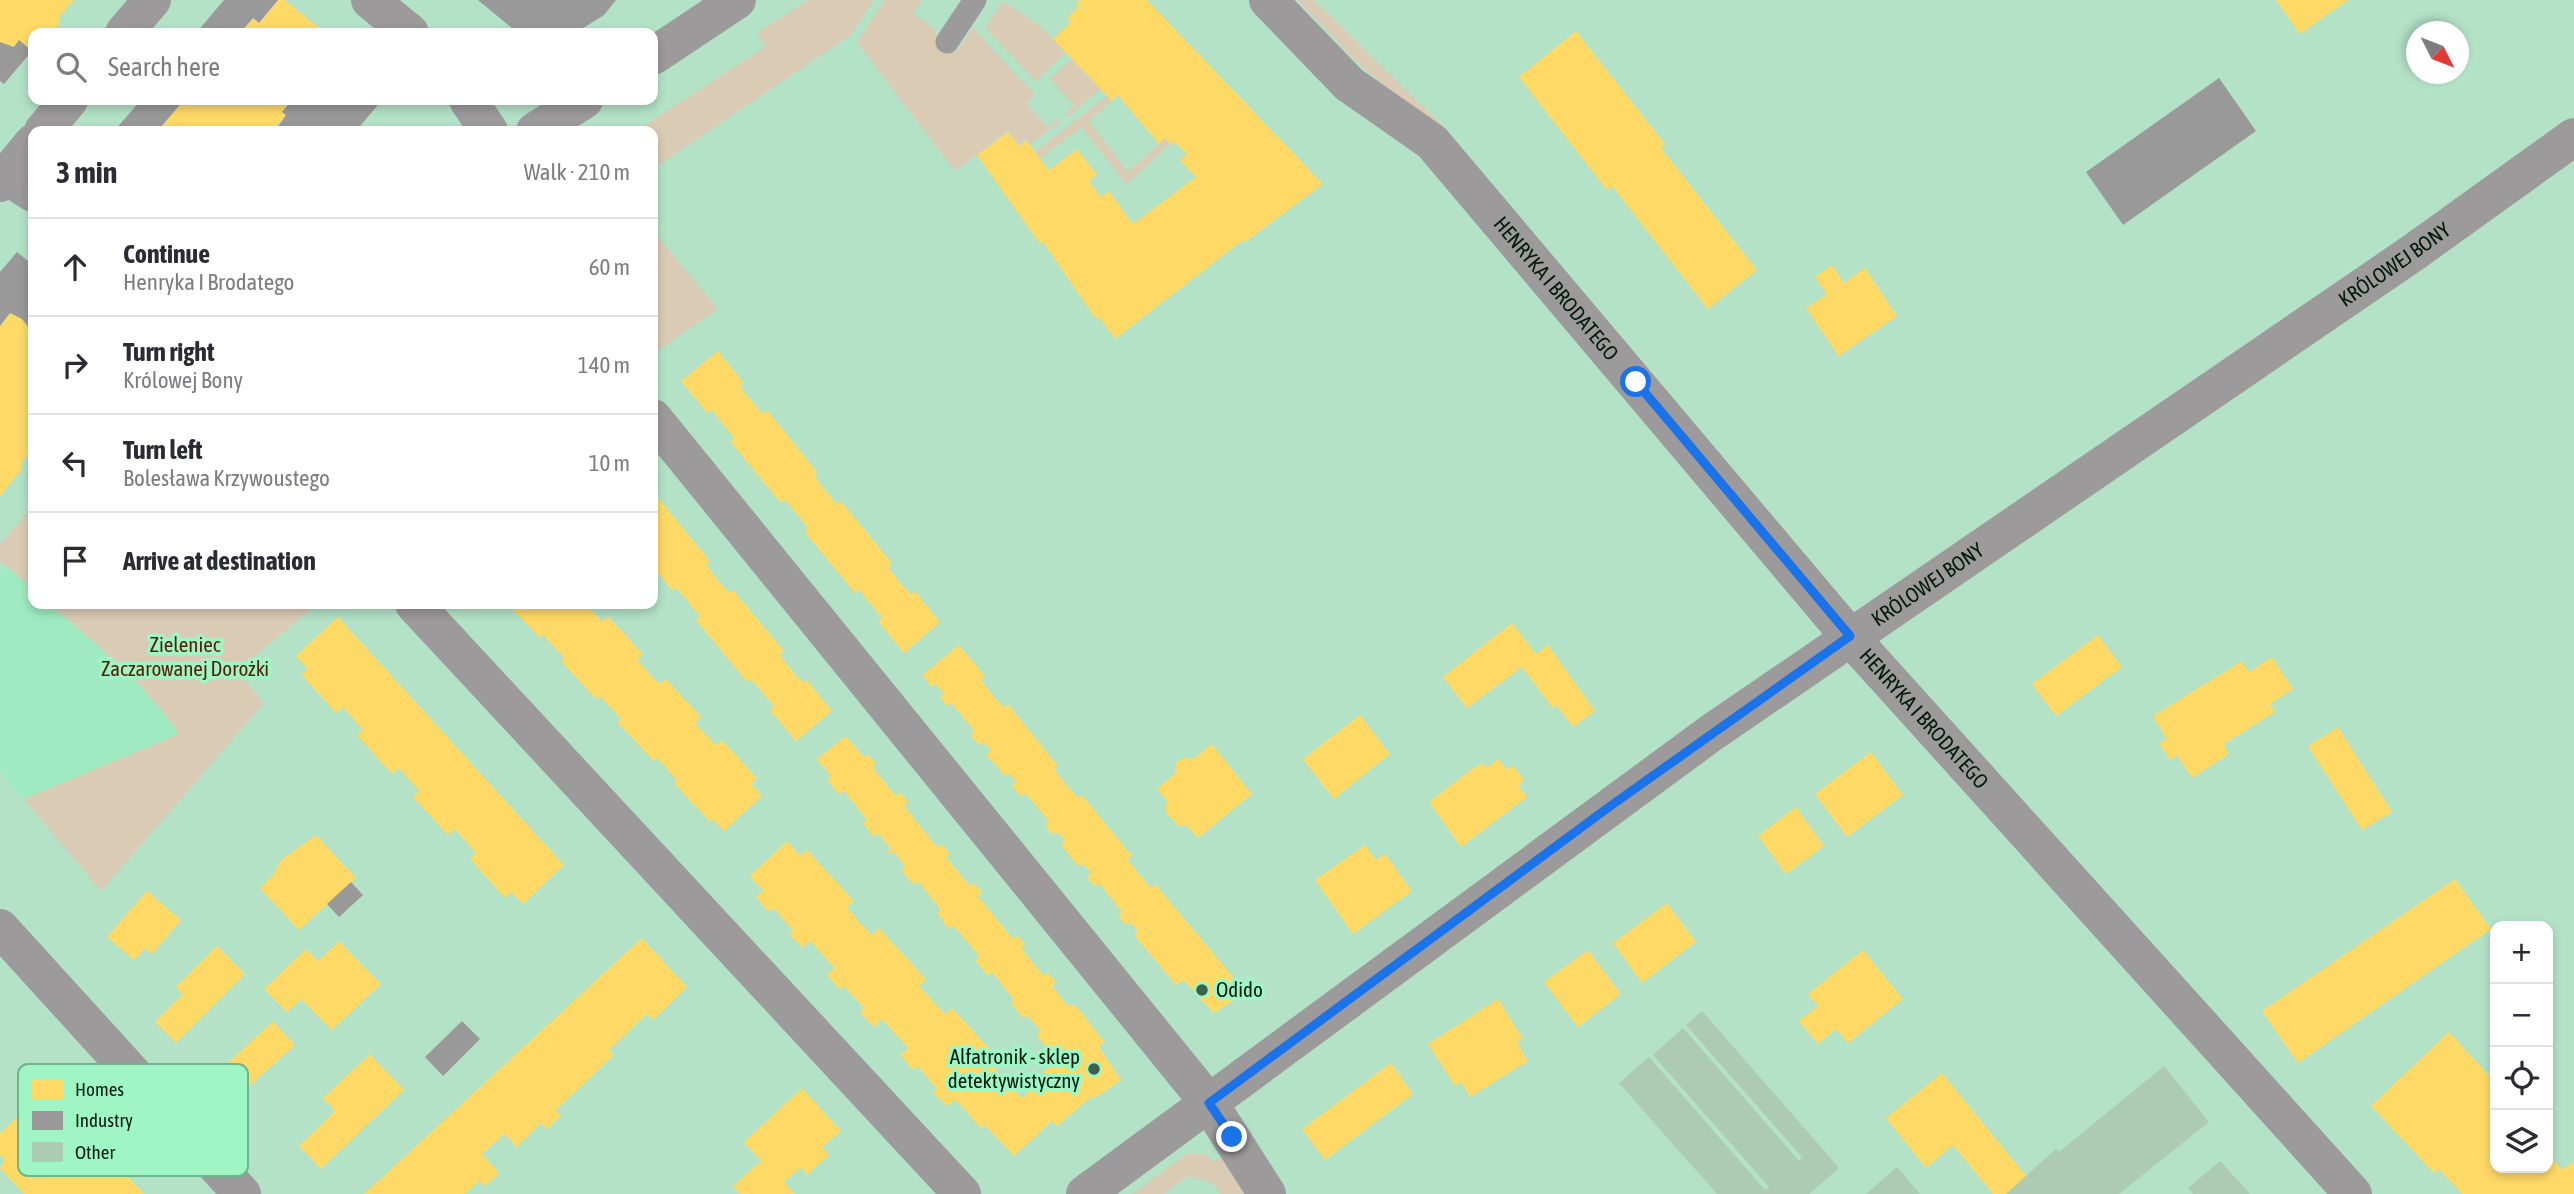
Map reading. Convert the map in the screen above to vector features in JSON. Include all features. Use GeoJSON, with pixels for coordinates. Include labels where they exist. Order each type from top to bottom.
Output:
{"type":"FeatureCollection","features":[{"type":"Feature","properties":{"kind":"street"},"geometry":{"type":"LineString","coordinates":[[128,28],[152,0]]}},
{"type":"Feature","properties":{"kind":"street"},"geometry":{"type":"LineString","coordinates":[[370,0],[404,28]]}},
{"type":"Feature","properties":{"kind":"street"},"geometry":{"type":"LineString","coordinates":[[658,53],[737,0]]}},
{"type":"Feature","properties":{"kind":"street","name":"HENRYKA I BRODATEGO"},"geometry":{"type":"LineString","coordinates":[[1268,0],[1349,84],[1432,142],[1850,636],[2353,1194]]}},
{"type":"Feature","properties":{"kind":"street"},"geometry":{"type":"LineString","coordinates":[[47,126],[65,105]]}},
{"type":"Feature","properties":{"kind":"street"},"geometry":{"type":"LineString","coordinates":[[471,105],[486,126]]}},
{"type":"Feature","properties":{"kind":"street"},"geometry":{"type":"LineString","coordinates":[[543,126],[576,105]]}},
{"type":"Feature","properties":{"kind":"street","name":"KRÓLOWEJ BONY"},"geometry":{"type":"LineString","coordinates":[[1085,1194],[1609,807],[1850,636],[2414,252],[2574,137]]}},
{"type":"Feature","properties":{"kind":"street"},"geometry":{"type":"LineString","coordinates":[[10,182],[28,151]]}},
{"type":"Feature","properties":{"kind":"street"},"geometry":{"type":"LineString","coordinates":[[658,424],[1209,1103],[1267,1194]]}},
{"type":"Feature","properties":{"kind":"street"},"geometry":{"type":"LineString","coordinates":[[419,609],[962,1194]]}},
{"type":"Feature","properties":{"kind":"street"},"geometry":{"type":"LineString","coordinates":[[0,929],[123,1064]]}},
{"type":"Feature","properties":{"kind":"street"},"geometry":{"type":"LineString","coordinates":[[226,1176],[242,1194]]}},
{"type":"Feature","properties":{"kind":"lane"},"geometry":{"type":"LineString","coordinates":[[947,42],[975,0]]}},
{"type":"Feature","properties":{"kind":"shaded area"},"geometry":{"type":"Polygon","coordinates":[[[7,565],[28,584],[28,609],[56,609],[133,679],[165,713],[179,735],[24,799],[0,772],[0,571],[7,565]]]}},
{"type":"Feature","properties":{"kind":"green space"},"geometry":{"type":"Polygon","coordinates":[[[808,0],[874,0],[851,35],[658,166],[658,126],[644,126],[765,47],[757,33],[808,0]]]}},
{"type":"Feature","properties":{"kind":"green space"},"geometry":{"type":"Polygon","coordinates":[[[885,0],[922,0],[913,14],[937,30],[934,34],[958,50],[973,28],[1035,95],[1026,103],[1048,127],[1058,118],[1060,122],[1031,144],[1026,139],[1019,145],[1008,131],[955,171],[857,42],[885,0]]]}},
{"type":"Feature","properties":{"kind":"green space"},"geometry":{"type":"Polygon","coordinates":[[[1297,0],[1314,0],[1448,131],[1444,134],[1364,69],[1297,0]]]}},
{"type":"Feature","properties":{"kind":"green space"},"geometry":{"type":"Polygon","coordinates":[[[1003,1],[1038,24],[1065,53],[1036,81],[985,28],[1003,1]]]}},
{"type":"Feature","properties":{"kind":"green space"},"geometry":{"type":"Polygon","coordinates":[[[1072,59],[1100,89],[1069,116],[1066,113],[1074,105],[1050,79],[1072,59]]]}},
{"type":"Feature","properties":{"kind":"green space"},"geometry":{"type":"Polygon","coordinates":[[[1107,96],[1112,101],[1089,121],[1128,172],[1165,138],[1170,144],[1127,185],[1082,127],[1040,158],[1035,152],[1107,96]]]}},
{"type":"Feature","properties":{"kind":"green space"},"geometry":{"type":"Polygon","coordinates":[[[658,237],[718,309],[658,351],[658,237]]]}},
{"type":"Feature","properties":{"kind":"green space"},"geometry":{"type":"Polygon","coordinates":[[[28,512],[28,585],[0,561],[0,544],[28,512]]]}},
{"type":"Feature","properties":{"kind":"green space","name":"Zieleniec Zaczarowanej Dorożki"},"geometry":{"type":"Polygon","coordinates":[[[56,609],[311,609],[237,671],[264,703],[101,891],[24,799],[179,734],[136,681],[56,609]]]}},
{"type":"Feature","properties":{"kind":"green space"},"geometry":{"type":"Polygon","coordinates":[[[1188,1153],[1206,1154],[1212,1162],[1226,1155],[1249,1194],[1221,1194],[1213,1183],[1188,1176],[1164,1194],[1132,1194],[1188,1153]]]}},
{"type":"Feature","properties":{"kind":"building: Homes"},"geometry":{"type":"Polygon","coordinates":[[[0,0],[74,0],[59,17],[60,23],[56,28],[28,28],[28,48],[19,40],[14,47],[0,42],[0,0]]]}},
{"type":"Feature","properties":{"kind":"building: Homes"},"geometry":{"type":"Polygon","coordinates":[[[278,0],[285,0],[319,28],[244,28],[253,18],[259,23],[278,0]]]}},
{"type":"Feature","properties":{"kind":"building: Homes"},"geometry":{"type":"Polygon","coordinates":[[[1080,0],[1147,0],[1323,184],[1245,242],[1243,240],[1115,339],[1099,317],[1096,319],[1043,242],[1040,244],[977,155],[1008,132],[1019,146],[1026,140],[1049,170],[1077,149],[1097,175],[1089,181],[1101,197],[1109,191],[1133,224],[1196,177],[1180,160],[1187,154],[1174,142],[1171,145],[1165,138],[1159,144],[1118,95],[1112,101],[1053,39],[1071,22],[1067,18],[1079,6],[1076,3],[1080,0]]]}},
{"type":"Feature","properties":{"kind":"building: Homes"},"geometry":{"type":"Polygon","coordinates":[[[2276,0],[2348,0],[2300,34],[2276,0]]]}},
{"type":"Feature","properties":{"kind":"building: Homes"},"geometry":{"type":"Polygon","coordinates":[[[1576,31],[1665,144],[1661,148],[1757,270],[1708,309],[1612,186],[1607,190],[1519,77],[1576,31]]]}},
{"type":"Feature","properties":{"kind":"building: Homes"},"geometry":{"type":"Polygon","coordinates":[[[180,105],[288,105],[282,112],[286,115],[276,126],[162,126],[180,105]]]}},
{"type":"Feature","properties":{"kind":"building: Homes"},"geometry":{"type":"Polygon","coordinates":[[[1832,265],[1844,283],[1865,268],[1897,316],[1839,356],[1806,308],[1827,294],[1815,277],[1832,265]]]}},
{"type":"Feature","properties":{"kind":"building: Homes"},"geometry":{"type":"Polygon","coordinates":[[[10,313],[22,319],[28,327],[28,454],[21,463],[21,470],[0,496],[0,326],[10,313]]]}},
{"type":"Feature","properties":{"kind":"building: Homes"},"geometry":{"type":"Polygon","coordinates":[[[718,351],[744,383],[740,386],[750,399],[763,414],[767,410],[818,473],[814,476],[825,490],[837,504],[841,501],[892,563],[888,567],[898,580],[911,595],[915,591],[940,622],[904,653],[878,621],[882,618],[871,604],[859,590],[855,593],[804,531],[808,528],[797,514],[785,500],[781,503],[730,441],[734,438],[712,410],[707,413],[681,381],[718,351]]]}},
{"type":"Feature","properties":{"kind":"building: Homes"},"geometry":{"type":"Polygon","coordinates":[[[658,500],[710,561],[706,564],[716,578],[729,593],[733,590],[784,651],[780,655],[790,668],[803,683],[807,680],[832,711],[796,741],[770,710],[774,706],[751,679],[747,682],[696,620],[700,616],[677,588],[673,591],[658,573],[658,500]]]}},
{"type":"Feature","properties":{"kind":"building: Homes"},"geometry":{"type":"Polygon","coordinates":[[[513,609],[590,609],[602,621],[608,616],[643,654],[637,660],[659,684],[666,679],[701,717],[695,723],[716,745],[722,740],[757,778],[751,784],[762,796],[724,831],[713,819],[710,822],[674,783],[677,780],[657,758],[654,761],[617,722],[621,719],[600,696],[596,699],[561,661],[564,657],[543,635],[540,638],[513,609]]]}},
{"type":"Feature","properties":{"kind":"building: Homes"},"geometry":{"type":"Polygon","coordinates":[[[338,617],[564,865],[523,904],[511,892],[505,898],[470,859],[476,853],[455,829],[448,835],[413,797],[419,791],[399,768],[392,774],[357,735],[363,730],[343,707],[336,713],[301,674],[308,669],[296,656],[338,617]]]}},
{"type":"Feature","properties":{"kind":"building: Homes"},"geometry":{"type":"Polygon","coordinates":[[[1512,623],[1536,654],[1548,645],[1595,711],[1573,727],[1556,705],[1553,708],[1522,667],[1467,708],[1443,677],[1512,623]]]}},
{"type":"Feature","properties":{"kind":"building: Homes"},"geometry":{"type":"Polygon","coordinates":[[[2098,635],[2122,667],[2056,716],[2032,684],[2098,635]]]}},
{"type":"Feature","properties":{"kind":"building: Homes"},"geometry":{"type":"Polygon","coordinates":[[[959,645],[985,676],[981,680],[991,693],[1004,708],[1008,704],[1058,766],[1054,769],[1065,783],[1078,798],[1082,795],[1132,856],[1128,860],[1140,875],[1151,888],[1155,884],[1236,981],[1232,984],[1240,996],[1214,1013],[1183,980],[1176,985],[1134,935],[1138,931],[1130,922],[1126,925],[1118,915],[1122,912],[1099,883],[1095,887],[1087,877],[1091,873],[1083,864],[1079,867],[1061,845],[1065,841],[1057,832],[1053,835],[1045,825],[1049,822],[1038,808],[1025,793],[1021,796],[1012,786],[1016,782],[1009,773],[1005,776],[986,754],[991,751],[983,742],[979,745],[970,735],[975,732],[951,703],[947,706],[940,697],[944,693],[935,684],[932,687],[922,675],[959,645]]]}},
{"type":"Feature","properties":{"kind":"building: Homes"},"geometry":{"type":"Polygon","coordinates":[[[2272,657],[2293,689],[2270,704],[2275,712],[2224,744],[2229,754],[2192,778],[2177,755],[2170,760],[2159,743],[2167,739],[2153,716],[2242,661],[2249,672],[2272,657]]]}},
{"type":"Feature","properties":{"kind":"building: Homes"},"geometry":{"type":"Polygon","coordinates":[[[1360,715],[1390,754],[1334,799],[1303,759],[1360,715]]]}},
{"type":"Feature","properties":{"kind":"building: Homes"},"geometry":{"type":"Polygon","coordinates":[[[2338,727],[2392,812],[2362,830],[2308,746],[2338,727]]]}},
{"type":"Feature","properties":{"kind":"building: Homes"},"geometry":{"type":"Polygon","coordinates":[[[846,736],[864,757],[868,754],[876,764],[872,767],[896,796],[900,792],[908,802],[904,806],[938,848],[942,844],[950,854],[946,857],[970,886],[974,883],[982,893],[978,896],[1013,939],[1017,935],[1025,945],[1021,948],[1044,976],[1048,973],[1056,982],[1052,986],[1068,1006],[1075,1005],[1086,1018],[1104,1042],[1099,1047],[1121,1080],[1095,1098],[1092,1096],[1057,1126],[1052,1121],[1014,1156],[985,1125],[981,1128],[955,1099],[947,1106],[933,1092],[937,1088],[917,1066],[913,1070],[900,1055],[908,1048],[882,1019],[874,1027],[860,1012],[864,1008],[844,986],[841,990],[827,975],[835,968],[810,941],[802,948],[789,934],[793,930],[773,908],[769,912],[756,897],[763,890],[750,876],[787,841],[800,856],[807,850],[854,901],[847,907],[859,922],[872,935],[879,928],[926,979],[919,986],[945,1014],[952,1008],[999,1059],[992,1065],[1022,1098],[1047,1076],[1043,1072],[1057,1061],[1037,1036],[1040,1030],[1027,1015],[1023,1018],[1011,1003],[1014,1000],[992,972],[988,976],[975,960],[980,957],[954,926],[949,929],[937,913],[941,910],[918,881],[914,885],[901,870],[905,866],[893,851],[889,854],[886,852],[891,849],[878,833],[874,837],[863,823],[867,820],[844,791],[839,794],[827,780],[831,776],[817,759],[846,736]]]}},
{"type":"Feature","properties":{"kind":"building: Homes"},"geometry":{"type":"Polygon","coordinates":[[[1212,744],[1252,794],[1198,838],[1187,826],[1177,825],[1165,811],[1167,801],[1157,789],[1175,773],[1176,763],[1183,758],[1193,759],[1212,744]]]}},
{"type":"Feature","properties":{"kind":"building: Homes"},"geometry":{"type":"Polygon","coordinates":[[[1871,752],[1903,795],[1847,837],[1815,794],[1871,752]]]}},
{"type":"Feature","properties":{"kind":"building: Homes"},"geometry":{"type":"Polygon","coordinates":[[[1498,759],[1507,770],[1513,765],[1524,780],[1518,785],[1527,797],[1461,847],[1429,802],[1472,769],[1483,763],[1486,768],[1498,759]]]}},
{"type":"Feature","properties":{"kind":"building: Homes"},"geometry":{"type":"Polygon","coordinates":[[[1796,807],[1824,846],[1786,874],[1758,836],[1796,807]]]}},
{"type":"Feature","properties":{"kind":"building: Homes"},"geometry":{"type":"Polygon","coordinates":[[[316,835],[356,878],[299,930],[260,888],[273,875],[281,860],[316,835]]]}},
{"type":"Feature","properties":{"kind":"building: Homes"},"geometry":{"type":"Polygon","coordinates":[[[1365,845],[1376,860],[1385,854],[1412,891],[1353,934],[1315,880],[1365,845]]]}},
{"type":"Feature","properties":{"kind":"building: Homes"},"geometry":{"type":"Polygon","coordinates":[[[2455,879],[2490,928],[2298,1063],[2262,1011],[2455,879]]]}},
{"type":"Feature","properties":{"kind":"building: Homes"},"geometry":{"type":"Polygon","coordinates":[[[147,891],[181,920],[152,954],[145,948],[134,960],[107,937],[147,891]]]}},
{"type":"Feature","properties":{"kind":"building: Homes"},"geometry":{"type":"Polygon","coordinates":[[[1667,903],[1696,942],[1642,983],[1613,943],[1667,903]]]}},
{"type":"Feature","properties":{"kind":"building: Homes"},"geometry":{"type":"Polygon","coordinates":[[[642,938],[687,987],[653,1020],[647,1014],[609,1050],[614,1055],[556,1110],[561,1116],[547,1129],[541,1123],[516,1147],[505,1133],[482,1154],[499,1173],[485,1186],[479,1181],[465,1194],[364,1194],[642,938]]]}},
{"type":"Feature","properties":{"kind":"building: Homes"},"geometry":{"type":"Polygon","coordinates":[[[339,941],[381,984],[332,1030],[301,999],[287,1012],[264,989],[306,949],[318,961],[339,941]]]}},
{"type":"Feature","properties":{"kind":"building: Homes"},"geometry":{"type":"Polygon","coordinates":[[[217,946],[245,974],[176,1043],[155,1022],[183,994],[176,987],[217,946]]]}},
{"type":"Feature","properties":{"kind":"building: Homes"},"geometry":{"type":"Polygon","coordinates":[[[1588,950],[1621,994],[1578,1027],[1544,982],[1588,950]]]}},
{"type":"Feature","properties":{"kind":"building: Homes"},"geometry":{"type":"Polygon","coordinates":[[[1863,950],[1903,999],[1848,1043],[1836,1029],[1818,1044],[1799,1021],[1818,1006],[1808,994],[1863,950]]]}},
{"type":"Feature","properties":{"kind":"building: Homes"},"geometry":{"type":"Polygon","coordinates":[[[1498,999],[1523,1039],[1517,1042],[1528,1061],[1470,1097],[1461,1082],[1455,1086],[1428,1044],[1498,999]]]}},
{"type":"Feature","properties":{"kind":"building: Homes"},"geometry":{"type":"Polygon","coordinates":[[[273,1021],[295,1045],[248,1087],[248,1064],[227,1064],[273,1021]]]}},
{"type":"Feature","properties":{"kind":"building: Homes"},"geometry":{"type":"Polygon","coordinates":[[[2449,1032],[2490,1077],[2490,1173],[2553,1173],[2553,1160],[2562,1170],[2571,1163],[2574,1167],[2574,1194],[2462,1194],[2439,1169],[2434,1173],[2371,1106],[2449,1032]]]}},
{"type":"Feature","properties":{"kind":"building: Homes"},"geometry":{"type":"Polygon","coordinates":[[[370,1054],[404,1090],[321,1169],[299,1146],[335,1111],[323,1098],[370,1054]]]}},
{"type":"Feature","properties":{"kind":"building: Homes"},"geometry":{"type":"Polygon","coordinates":[[[1391,1063],[1413,1094],[1325,1160],[1302,1129],[1391,1063]]]}},
{"type":"Feature","properties":{"kind":"building: Homes"},"geometry":{"type":"Polygon","coordinates":[[[1942,1073],[2027,1177],[2006,1194],[1993,1194],[1953,1145],[1926,1168],[1886,1118],[1942,1073]]]}},
{"type":"Feature","properties":{"kind":"building: Homes"},"geometry":{"type":"Polygon","coordinates":[[[802,1088],[841,1131],[822,1147],[829,1155],[807,1175],[801,1167],[784,1182],[795,1194],[740,1194],[733,1186],[761,1161],[744,1142],[802,1088]]]}},
{"type":"Feature","properties":{"kind":"building: Homes"},"geometry":{"type":"Polygon","coordinates":[[[18,1116],[18,1176],[127,1176],[144,1194],[24,1194],[0,1168],[5,1160],[0,1155],[0,1133],[18,1116]]]}},
{"type":"Feature","properties":{"kind":"building: Industry"},"geometry":{"type":"Polygon","coordinates":[[[224,0],[278,0],[259,23],[253,18],[244,28],[200,28],[224,0]]]}},
{"type":"Feature","properties":{"kind":"building: Industry"},"geometry":{"type":"Polygon","coordinates":[[[478,0],[616,0],[604,15],[583,28],[512,28],[478,0]]]}},
{"type":"Feature","properties":{"kind":"building: Industry"},"geometry":{"type":"Polygon","coordinates":[[[19,40],[28,48],[28,56],[4,84],[0,81],[0,42],[14,47],[19,40]]]}},
{"type":"Feature","properties":{"kind":"building: Industry"},"geometry":{"type":"Polygon","coordinates":[[[2219,78],[2256,131],[2123,225],[2086,172],[2219,78]]]}},
{"type":"Feature","properties":{"kind":"building: Industry"},"geometry":{"type":"Polygon","coordinates":[[[137,105],[180,105],[162,126],[118,126],[137,105]]]}},
{"type":"Feature","properties":{"kind":"building: Industry"},"geometry":{"type":"Polygon","coordinates":[[[288,105],[378,105],[360,126],[278,126],[286,115],[282,112],[288,105]]]}},
{"type":"Feature","properties":{"kind":"building: Industry"},"geometry":{"type":"Polygon","coordinates":[[[17,252],[28,261],[28,327],[22,319],[10,313],[0,326],[0,272],[17,252]]]}},
{"type":"Feature","properties":{"kind":"building: Industry"},"geometry":{"type":"Polygon","coordinates":[[[351,882],[363,895],[339,917],[327,904],[351,882]]]}},
{"type":"Feature","properties":{"kind":"building: Industry"},"geometry":{"type":"Polygon","coordinates":[[[462,1021],[480,1039],[443,1076],[425,1057],[462,1021]]]}},
{"type":"Feature","properties":{"kind":"building: Other"},"geometry":{"type":"Polygon","coordinates":[[[1702,1011],[1839,1168],[1809,1194],[1717,1194],[1619,1083],[1649,1057],[1765,1190],[1769,1187],[1653,1055],[1683,1028],[1799,1161],[1802,1157],[1686,1025],[1702,1011]]]}},
{"type":"Feature","properties":{"kind":"building: Other"},"geometry":{"type":"Polygon","coordinates":[[[2164,1066],[2209,1122],[2119,1194],[2006,1194],[2056,1149],[2059,1152],[2164,1066]]]}},
{"type":"Feature","properties":{"kind":"building: Other"},"geometry":{"type":"Polygon","coordinates":[[[2220,1161],[2250,1194],[2193,1194],[2188,1188],[2220,1161]]]}},
{"type":"Feature","properties":{"kind":"building: Other"},"geometry":{"type":"Polygon","coordinates":[[[1897,1167],[1920,1194],[1866,1194],[1897,1167]]]}},
{"type":"Feature","properties":{"kind":"place","name":"Odido"},"geometry":{"type":"Point","coordinates":[1202,990]}},
{"type":"Feature","properties":{"kind":"place","name":"Alfatronik - sklep detektywistyczny"},"geometry":{"type":"Point","coordinates":[1094,1069]}},
{"type":"Feature","properties":{"kind":"route"},"geometry":{"type":"LineString","coordinates":[[1232,1137],[1209,1103],[1373,979],[1609,807],[1850,636],[1636,382]]}}]}
